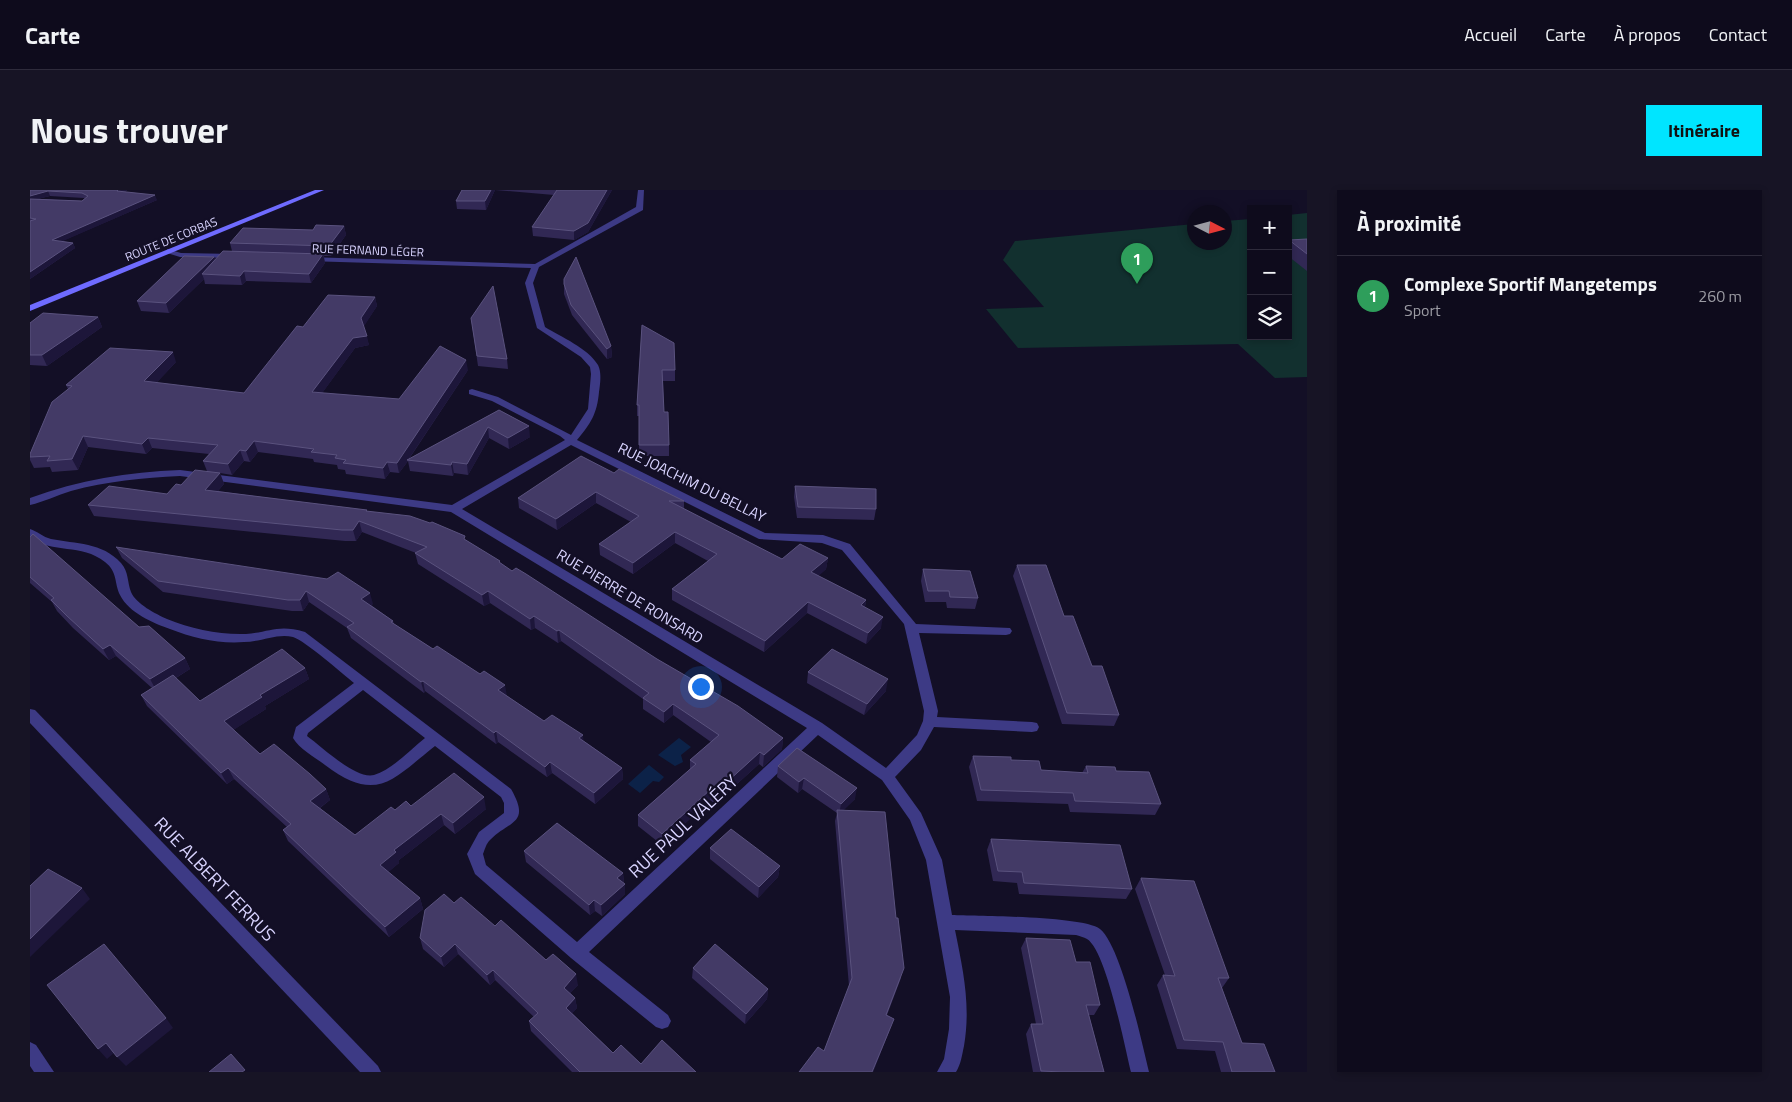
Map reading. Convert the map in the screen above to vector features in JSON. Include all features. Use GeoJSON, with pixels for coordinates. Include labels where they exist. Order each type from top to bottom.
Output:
{"type":"FeatureCollection","features":[{"type":"Feature","properties":{"kind":"street","name":"ROUTE DE CORBAS"},"geometry":{"type":"LineString","coordinates":[[30,308],[321,190]]}},
{"type":"Feature","properties":{"kind":"street"},"geometry":{"type":"LineString","coordinates":[[454,509],[572,441],[585,424],[593,409],[594,366],[584,355],[541,328],[529,283],[536,266],[640,208],[641,190]]}},
{"type":"Feature","properties":{"kind":"street"},"geometry":{"type":"LineString","coordinates":[[170,251],[180,255],[240,256]]}},
{"type":"Feature","properties":{"kind":"street","name":"RUE FERNAND LÉGER"},"geometry":{"type":"LineString","coordinates":[[299,258],[536,266]]}},
{"type":"Feature","properties":{"kind":"street","name":"RUE JOACHIM DU BELLAY"},"geometry":{"type":"LineString","coordinates":[[472,392],[495,399],[564,434],[572,441],[762,536],[823,539],[841,544],[905,615],[911,628],[931,711],[931,722]]}},
{"type":"Feature","properties":{"kind":"street","name":"RUE PIERRE DE RONSARD"},"geometry":{"type":"LineString","coordinates":[[30,502],[54,492],[91,482],[152,474],[180,473],[454,509],[817,728],[887,776],[916,817],[934,860],[959,998],[958,1029],[952,1062],[946,1072]]}},
{"type":"Feature","properties":{"kind":"street"},"geometry":{"type":"LineString","coordinates":[[30,533],[35,538],[48,543],[69,544],[92,550],[112,561],[121,570],[127,597],[152,617],[181,628],[228,638],[248,638],[268,632],[288,630],[301,635],[364,683],[506,793],[513,802],[512,814],[502,826],[484,837],[476,854],[480,869],[577,953],[662,1021]]}},
{"type":"Feature","properties":{"kind":"street"},"geometry":{"type":"LineString","coordinates":[[911,628],[1006,631]]}},
{"type":"Feature","properties":{"kind":"street"},"geometry":{"type":"LineString","coordinates":[[364,683],[301,730],[300,738],[358,780],[372,781],[384,777],[435,738]]}},
{"type":"Feature","properties":{"kind":"street","name":"RUE ALBERT FERRUS"},"geometry":{"type":"LineString","coordinates":[[30,714],[372,1072]]}},
{"type":"Feature","properties":{"kind":"street"},"geometry":{"type":"LineString","coordinates":[[887,776],[926,734],[931,722],[1032,727]]}},
{"type":"Feature","properties":{"kind":"street","name":"RUE PAUL VALÉRY"},"geometry":{"type":"LineString","coordinates":[[577,953],[817,728]]}},
{"type":"Feature","properties":{"kind":"street"},"geometry":{"type":"LineString","coordinates":[[945,922],[1076,928],[1093,933],[1109,960],[1140,1072]]}},
{"type":"Feature","properties":{"kind":"street"},"geometry":{"type":"LineString","coordinates":[[30,1051],[45,1072]]}},
{"type":"Feature","properties":{"kind":"green space"},"geometry":{"type":"Polygon","coordinates":[[[1307,213],[1307,377],[1275,378],[1238,344],[1018,348],[986,309],[1044,307],[1003,260],[1015,241],[1187,225],[1187,250],[1232,250],[1232,220],[1247,219],[1247,340],[1292,340],[1292,215],[1307,213]]]}},
{"type":"Feature","properties":{"kind":"water"},"geometry":{"type":"Polygon","coordinates":[[[679,738],[691,747],[681,755],[683,762],[675,766],[658,755],[679,738]]]}},
{"type":"Feature","properties":{"kind":"water"},"geometry":{"type":"Polygon","coordinates":[[[649,765],[664,777],[659,782],[653,781],[640,793],[628,784],[649,765]]]}},
{"type":"Feature","properties":{"kind":"building"},"geometry":{"type":"Polygon","coordinates":[[[30,190],[118,190],[155,195],[52,240],[73,243],[30,272],[30,221],[36,219],[30,218],[30,199],[82,201],[88,196],[82,193],[48,191],[30,196],[30,190]]]}},
{"type":"Feature","properties":{"kind":"building"},"geometry":{"type":"Polygon","coordinates":[[[462,190],[491,190],[485,201],[456,201],[462,190]]]}},
{"type":"Feature","properties":{"kind":"building"},"geometry":{"type":"Polygon","coordinates":[[[557,190],[607,190],[588,223],[574,231],[532,227],[557,190]]]}},
{"type":"Feature","properties":{"kind":"building"},"geometry":{"type":"Polygon","coordinates":[[[316,225],[344,226],[329,246],[230,243],[243,228],[313,230],[316,225]]]}},
{"type":"Feature","properties":{"kind":"building"},"geometry":{"type":"Polygon","coordinates":[[[1307,239],[1307,254],[1292,242],[1292,240],[1307,239]]]}},
{"type":"Feature","properties":{"kind":"building"},"geometry":{"type":"Polygon","coordinates":[[[223,251],[323,254],[309,274],[244,271],[240,276],[202,274],[223,251]]]}},
{"type":"Feature","properties":{"kind":"building"},"geometry":{"type":"Polygon","coordinates":[[[184,256],[214,257],[166,303],[137,301],[184,256]]]}},
{"type":"Feature","properties":{"kind":"building"},"geometry":{"type":"Polygon","coordinates":[[[576,257],[611,346],[607,349],[571,305],[564,279],[576,257]]]}},
{"type":"Feature","properties":{"kind":"building"},"geometry":{"type":"Polygon","coordinates":[[[493,286],[507,359],[477,356],[471,318],[493,286]]]}},
{"type":"Feature","properties":{"kind":"building"},"geometry":{"type":"Polygon","coordinates":[[[328,295],[375,297],[361,318],[367,336],[353,338],[312,392],[399,399],[440,346],[466,360],[397,463],[387,462],[383,468],[343,463],[346,460],[335,458],[337,455],[311,452],[314,449],[254,441],[246,451],[240,450],[228,464],[203,461],[218,445],[148,438],[142,444],[83,436],[72,459],[47,461],[50,456],[30,457],[52,402],[72,386],[66,385],[110,348],[173,352],[144,381],[244,393],[297,326],[303,327],[328,295]]]}},
{"type":"Feature","properties":{"kind":"building"},"geometry":{"type":"Polygon","coordinates":[[[43,313],[98,317],[42,355],[30,355],[30,323],[43,313]]]}},
{"type":"Feature","properties":{"kind":"building"},"geometry":{"type":"Polygon","coordinates":[[[642,325],[674,343],[675,370],[662,370],[664,412],[668,412],[669,445],[639,445],[639,405],[637,405],[642,325]]]}},
{"type":"Feature","properties":{"kind":"building"},"geometry":{"type":"Polygon","coordinates":[[[499,410],[529,426],[508,438],[488,427],[467,464],[452,462],[451,465],[407,460],[499,410]]]}},
{"type":"Feature","properties":{"kind":"building"},"geometry":{"type":"Polygon","coordinates":[[[581,456],[614,473],[619,469],[684,501],[669,501],[782,559],[800,544],[828,558],[811,572],[866,600],[861,605],[883,617],[868,633],[808,602],[765,641],[672,589],[717,554],[675,532],[633,563],[599,544],[639,516],[596,492],[556,519],[518,498],[581,456]]]}},
{"type":"Feature","properties":{"kind":"building"},"geometry":{"type":"Polygon","coordinates":[[[195,470],[220,473],[205,490],[410,516],[432,522],[465,536],[464,539],[500,561],[512,571],[516,568],[526,574],[657,659],[738,706],[783,738],[764,755],[760,752],[715,793],[711,789],[662,834],[638,815],[696,764],[690,760],[719,735],[673,704],[664,712],[643,698],[649,693],[559,630],[557,631],[534,616],[530,619],[488,591],[482,595],[415,553],[427,547],[359,521],[353,530],[342,530],[88,505],[109,486],[167,494],[176,484],[181,485],[195,470]]]}},
{"type":"Feature","properties":{"kind":"building"},"geometry":{"type":"Polygon","coordinates":[[[795,486],[876,489],[876,509],[798,507],[795,486]]]}},
{"type":"Feature","properties":{"kind":"building"},"geometry":{"type":"Polygon","coordinates":[[[33,534],[139,627],[149,626],[185,658],[150,679],[110,645],[103,649],[51,600],[54,598],[30,577],[30,537],[33,534]]]}},
{"type":"Feature","properties":{"kind":"building"},"geometry":{"type":"Polygon","coordinates":[[[116,547],[327,579],[338,572],[370,593],[361,599],[393,621],[391,622],[433,649],[437,646],[480,674],[484,671],[505,685],[498,690],[544,721],[552,715],[583,735],[579,738],[622,768],[594,793],[550,762],[545,767],[496,731],[494,733],[423,681],[421,682],[347,627],[354,623],[306,591],[300,600],[288,600],[158,581],[116,547]]]}},
{"type":"Feature","properties":{"kind":"building"},"geometry":{"type":"Polygon","coordinates":[[[1017,565],[1046,565],[1064,616],[1073,616],[1092,666],[1102,666],[1119,715],[1067,713],[1017,565]]]}},
{"type":"Feature","properties":{"kind":"building"},"geometry":{"type":"Polygon","coordinates":[[[923,569],[970,571],[978,598],[950,597],[949,591],[928,591],[923,569]]]}},
{"type":"Feature","properties":{"kind":"building"},"geometry":{"type":"Polygon","coordinates":[[[282,649],[305,668],[260,695],[262,697],[224,721],[260,754],[274,744],[310,774],[326,789],[310,801],[355,835],[391,807],[395,810],[406,801],[411,806],[454,773],[484,797],[453,823],[441,814],[394,850],[396,852],[380,865],[420,898],[385,927],[283,830],[291,824],[228,768],[221,773],[141,695],[173,675],[200,701],[282,649]]]}},
{"type":"Feature","properties":{"kind":"building"},"geometry":{"type":"Polygon","coordinates":[[[832,649],[888,679],[867,704],[808,672],[832,649]]]}},
{"type":"Feature","properties":{"kind":"building"},"geometry":{"type":"Polygon","coordinates":[[[797,748],[857,788],[841,804],[804,778],[799,782],[778,766],[797,748]]]}},
{"type":"Feature","properties":{"kind":"building"},"geometry":{"type":"Polygon","coordinates":[[[973,756],[1011,757],[1011,760],[1039,761],[1041,770],[1088,773],[1086,766],[1115,767],[1116,771],[1149,772],[1161,804],[1075,801],[1073,793],[981,790],[973,756]]]}},
{"type":"Feature","properties":{"kind":"building"},"geometry":{"type":"Polygon","coordinates":[[[837,810],[885,812],[896,918],[898,918],[904,968],[886,1015],[894,1019],[872,1072],[799,1072],[818,1047],[824,1051],[852,978],[837,810]]]}},
{"type":"Feature","properties":{"kind":"building"},"geometry":{"type":"Polygon","coordinates":[[[557,823],[623,873],[617,878],[625,884],[601,905],[594,900],[589,905],[524,851],[557,823]]]}},
{"type":"Feature","properties":{"kind":"building"},"geometry":{"type":"Polygon","coordinates":[[[731,829],[780,866],[759,887],[710,848],[731,829]]]}},
{"type":"Feature","properties":{"kind":"building"},"geometry":{"type":"Polygon","coordinates":[[[991,839],[1120,845],[1132,889],[1024,883],[1022,872],[998,871],[991,839]]]}},
{"type":"Feature","properties":{"kind":"building"},"geometry":{"type":"Polygon","coordinates":[[[48,869],[82,888],[30,939],[30,886],[48,869]]]}},
{"type":"Feature","properties":{"kind":"building"},"geometry":{"type":"Polygon","coordinates":[[[1141,878],[1194,881],[1229,978],[1218,978],[1242,1043],[1264,1044],[1275,1072],[1232,1072],[1223,1042],[1184,1040],[1163,975],[1175,976],[1141,878]]]}},
{"type":"Feature","properties":{"kind":"building"},"geometry":{"type":"Polygon","coordinates":[[[444,894],[454,903],[461,897],[495,926],[501,920],[546,960],[553,954],[576,974],[564,988],[575,998],[566,1008],[613,1053],[621,1045],[641,1064],[662,1040],[696,1072],[580,1072],[529,1021],[538,1013],[493,970],[487,975],[455,944],[441,957],[420,938],[425,910],[444,894]]]}},
{"type":"Feature","properties":{"kind":"building"},"geometry":{"type":"Polygon","coordinates":[[[1026,938],[1070,940],[1076,962],[1090,962],[1100,1005],[1086,1005],[1104,1072],[1041,1071],[1031,1024],[1043,1024],[1026,938]]]}},
{"type":"Feature","properties":{"kind":"building"},"geometry":{"type":"Polygon","coordinates":[[[104,944],[166,1018],[117,1057],[106,1043],[98,1049],[47,985],[104,944]]]}},
{"type":"Feature","properties":{"kind":"building"},"geometry":{"type":"Polygon","coordinates":[[[715,944],[768,989],[746,1014],[693,968],[715,944]]]}},
{"type":"Feature","properties":{"kind":"building"},"geometry":{"type":"Polygon","coordinates":[[[231,1054],[245,1070],[242,1072],[209,1072],[231,1054]]]}},
{"type":"Feature","properties":{"kind":"place","name":"Complexe Sportif Mangetemps"},"geometry":{"type":"Point","coordinates":[1137,284]}}]}
